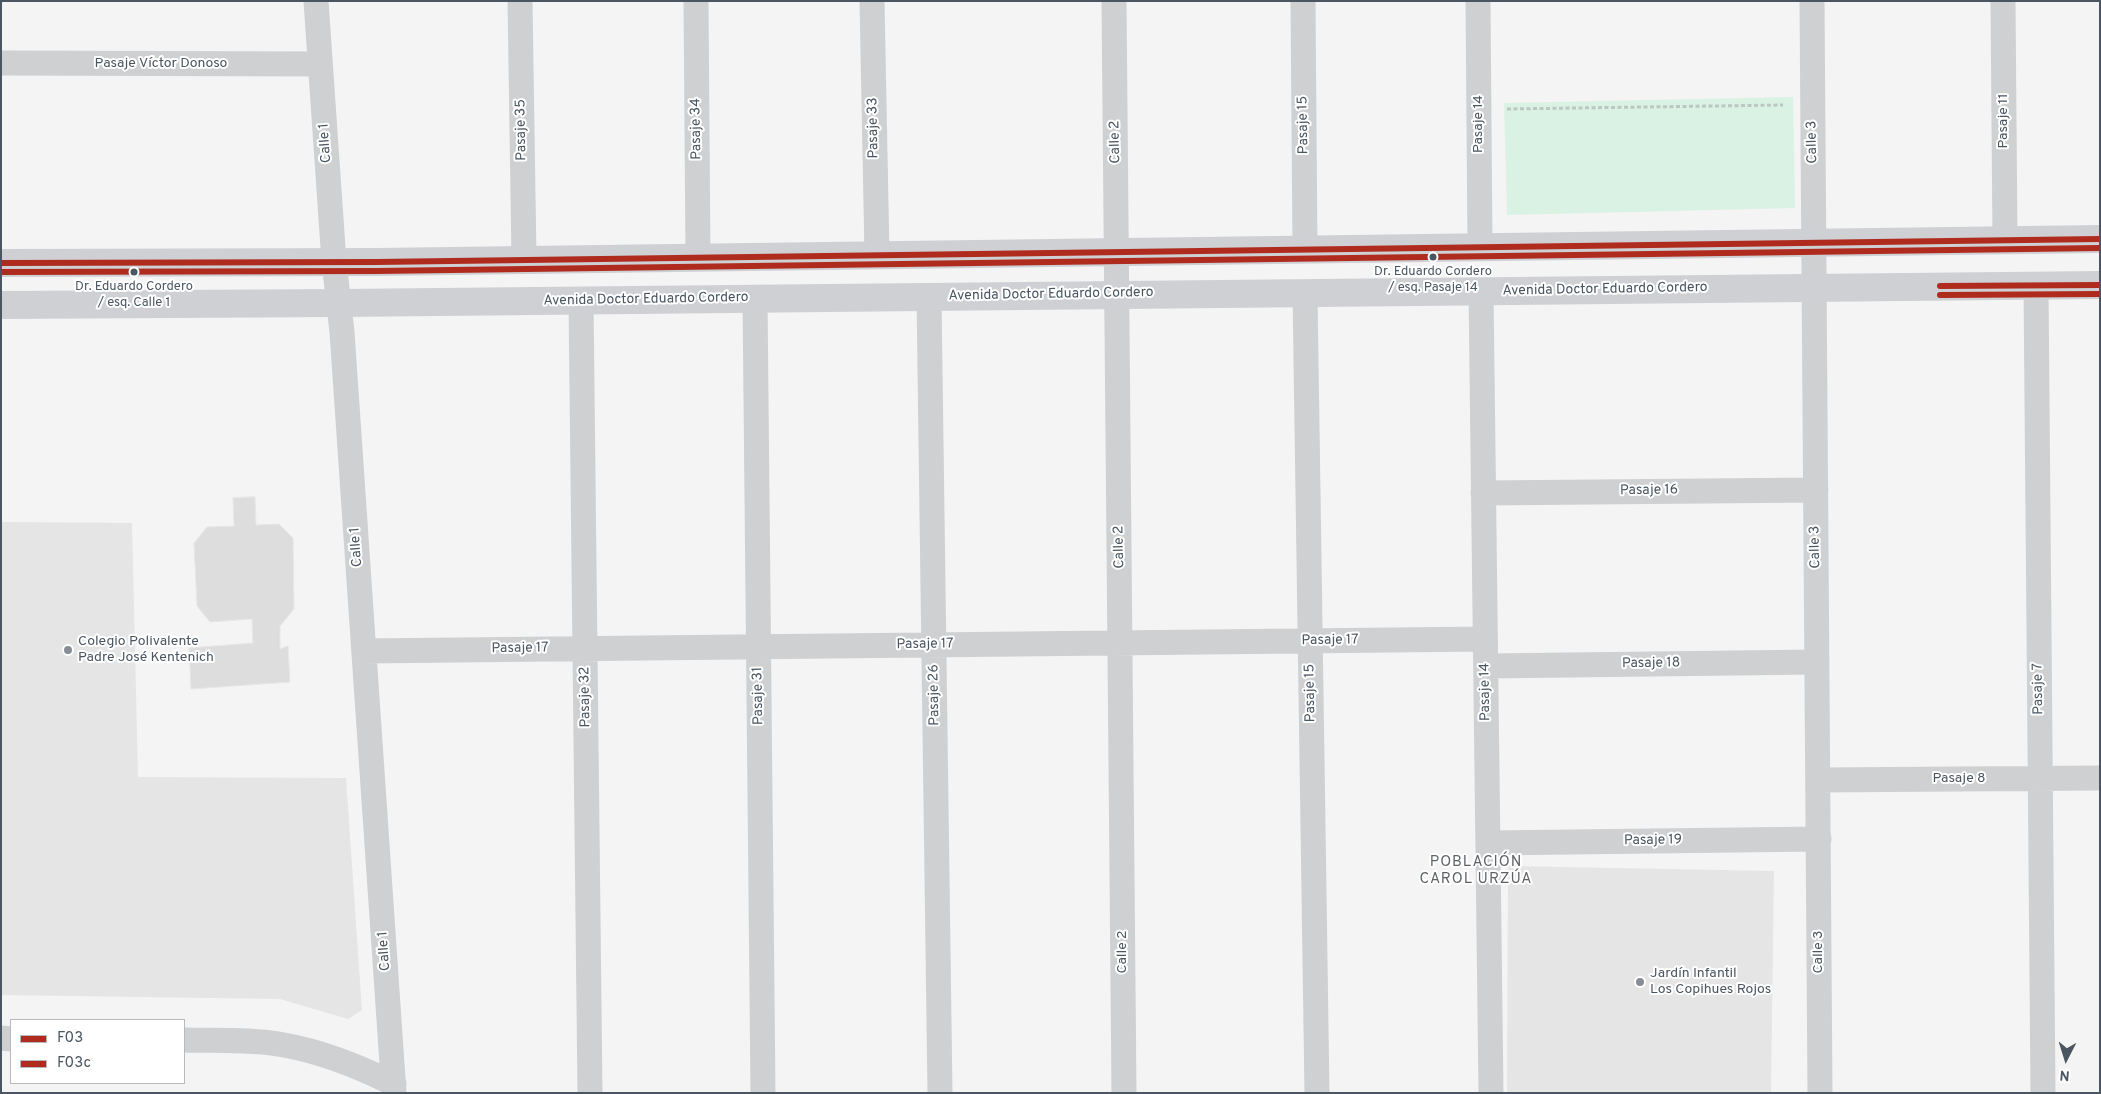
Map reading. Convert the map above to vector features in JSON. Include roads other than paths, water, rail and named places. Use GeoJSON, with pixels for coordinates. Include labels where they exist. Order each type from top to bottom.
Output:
{"type":"FeatureCollection","features":[{"type":"Feature","properties":{"kind":"street","name":"Calle 1"},"geometry":{"type":"LineString","coordinates":[[316,1],[334,262],[340,303],[394,1088]]}},
{"type":"Feature","properties":{"kind":"street","name":"Pasaje 35"},"geometry":{"type":"LineString","coordinates":[[520,1],[524,260]]}},
{"type":"Feature","properties":{"kind":"street","name":"Pasaje 34"},"geometry":{"type":"LineString","coordinates":[[696,1],[698,258]]}},
{"type":"Feature","properties":{"kind":"street","name":"Pasaje 33"},"geometry":{"type":"LineString","coordinates":[[872,1],[877,255]]}},
{"type":"Feature","properties":{"kind":"street","name":"Calle 2"},"geometry":{"type":"LineString","coordinates":[[1114,1],[1124,1093]]}},
{"type":"Feature","properties":{"kind":"street","name":"Pasaje 15"},"geometry":{"type":"LineString","coordinates":[[1303,1],[1305,250]]}},
{"type":"Feature","properties":{"kind":"street","name":"Pasaje 14"},"geometry":{"type":"LineString","coordinates":[[1478,1],[1480,247]]}},
{"type":"Feature","properties":{"kind":"street","name":"Calle 3"},"geometry":{"type":"LineString","coordinates":[[1812,1],[1820,1093]]}},
{"type":"Feature","properties":{"kind":"street","name":"Pasaje 11"},"geometry":{"type":"LineString","coordinates":[[2003,1],[2004,241]]}},
{"type":"Feature","properties":{"kind":"street","name":"Pasaje Víctor Donoso"},"geometry":{"type":"LineString","coordinates":[[1,63],[320,64]]}},
{"type":"Feature","properties":{"kind":"street"},"geometry":{"type":"LineString","coordinates":[[1,263],[524,260],[2100,239]]}},
{"type":"Feature","properties":{"kind":"street","name":"Avenida Doctor Eduardo Cordero"},"geometry":{"type":"LineString","coordinates":[[1,305],[581,301],[2100,284]]}},
{"type":"Feature","properties":{"kind":"street","name":"Pasaje 7"},"geometry":{"type":"LineString","coordinates":[[2036,285],[2043,1093]]}},
{"type":"Feature","properties":{"kind":"street","name":"Pasaje 14"},"geometry":{"type":"LineString","coordinates":[[1481,291],[1490,1093]]}},
{"type":"Feature","properties":{"kind":"street","name":"Pasaje 15"},"geometry":{"type":"LineString","coordinates":[[1305,292],[1317,1093]]}},
{"type":"Feature","properties":{"kind":"street","name":"Pasaje 26"},"geometry":{"type":"LineString","coordinates":[[929,296],[940,1093]]}},
{"type":"Feature","properties":{"kind":"street","name":"Pasaje 31"},"geometry":{"type":"LineString","coordinates":[[755,298],[763,1093]]}},
{"type":"Feature","properties":{"kind":"street","name":"Pasaje 32"},"geometry":{"type":"LineString","coordinates":[[581,301],[590,1093]]}},
{"type":"Feature","properties":{"kind":"street","name":"Pasaje 16"},"geometry":{"type":"LineString","coordinates":[[1483,493],[1816,490]]}},
{"type":"Feature","properties":{"kind":"street","name":"Pasaje 17"},"geometry":{"type":"LineString","coordinates":[[364,651],[1485,639]]}},
{"type":"Feature","properties":{"kind":"street","name":"Pasaje 18"},"geometry":{"type":"LineString","coordinates":[[1486,666],[1817,662]]}},
{"type":"Feature","properties":{"kind":"street","name":"Pasaje 8"},"geometry":{"type":"LineString","coordinates":[[1818,780],[2100,778]]}},
{"type":"Feature","properties":{"kind":"street","name":"Pasaje 19"},"geometry":{"type":"LineString","coordinates":[[1488,843],[1819,839]]}},
{"type":"Feature","properties":{"kind":"street"},"geometry":{"type":"LineString","coordinates":[[185,1040],[244,1041],[283,1045],[322,1054],[358,1066],[394,1088]]}},
{"type":"Feature","properties":{"kind":"place","name":"Dr. Eduardo Cordero / esq. Pasaje 14"},"geometry":{"type":"Point","coordinates":[1433,257]}},
{"type":"Feature","properties":{"kind":"place","name":"Dr. Eduardo Cordero / esq. Calle 1"},"geometry":{"type":"Point","coordinates":[134,272]}},
{"type":"Feature","properties":{"kind":"place","name":"Colegio Polivalente Padre José Kentenich"},"geometry":{"type":"Point","coordinates":[68,650]}},
{"type":"Feature","properties":{"kind":"place","name":"Jardín Infantil Los Copihues Rojos"},"geometry":{"type":"Point","coordinates":[1640,982]}},
{"type":"Feature","properties":{"kind":"district","name":"POBLACIÓN CAROL URZÚA"},"geometry":{"type":"Point","coordinates":[1476,872]}}]}
